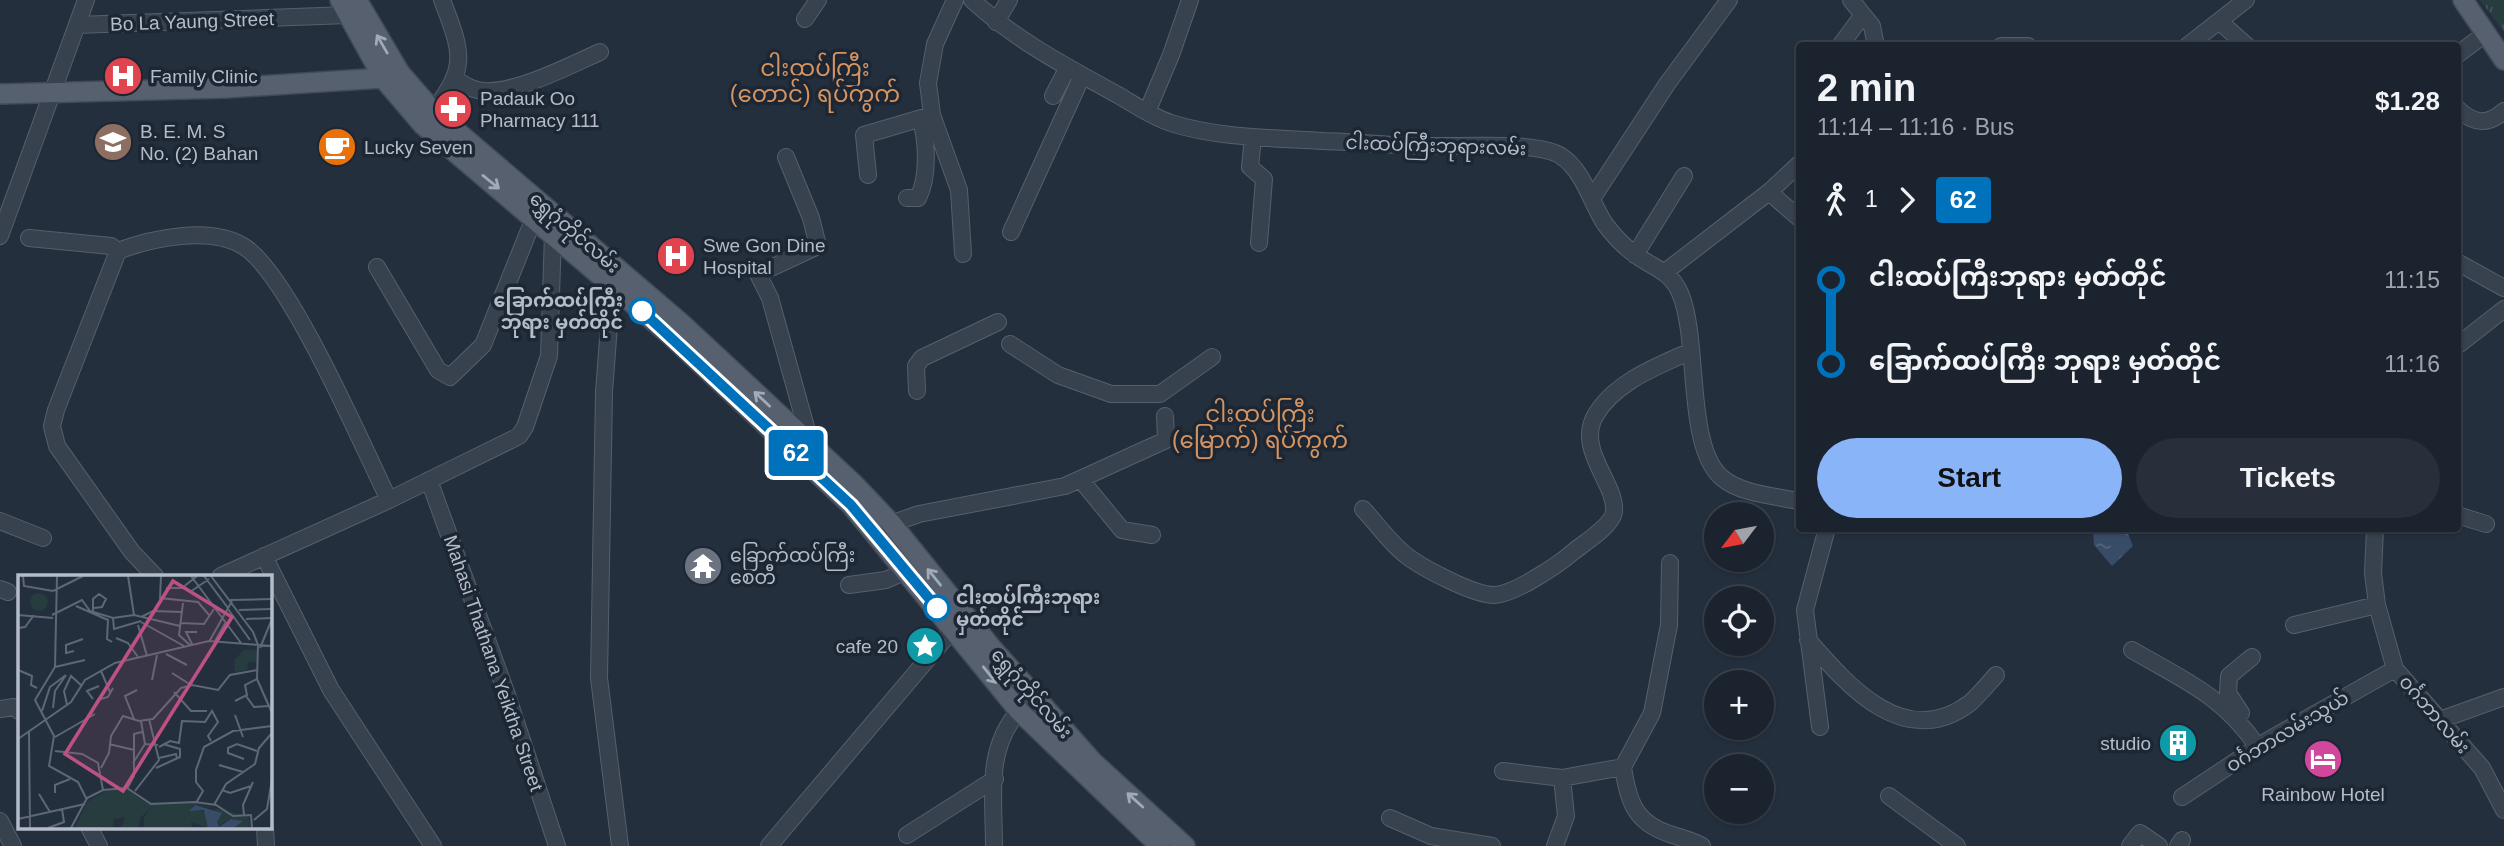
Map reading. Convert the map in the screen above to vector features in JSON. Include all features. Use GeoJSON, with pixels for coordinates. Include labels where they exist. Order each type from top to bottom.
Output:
{"type":"FeatureCollection","features":[{"type":"Feature","properties":{"kind":"main road"},"geometry":{"type":"LineString","coordinates":[[2463,0],[2485,22],[2504,60]]}},
{"type":"Feature","properties":{"kind":"main road","name":"ရွှေဂုံတိုင်လမ်း"},"geometry":{"type":"LineString","coordinates":[[348,5],[392,76],[428,118],[557,227],[681,323],[811,446],[1093,761],[1185,846]]}},
{"type":"Feature","properties":{"kind":"main road"},"geometry":{"type":"LineString","coordinates":[[0,94],[226,88],[392,76]]}},
{"type":"Feature","properties":{"kind":"main road","name":"ရွှေဂုံတိုင်လမ်း"},"geometry":{"type":"LineString","coordinates":[[557,227],[612,285],[851,505],[882,526],[908,570],[1019,711],[1160,846]]}},
{"type":"Feature","properties":{"kind":"street"},"geometry":{"type":"LineString","coordinates":[[1,227],[86,0]]}},
{"type":"Feature","properties":{"kind":"street"},"geometry":{"type":"LineString","coordinates":[[428,118],[454,79],[460,63],[459,42],[442,0]]}},
{"type":"Feature","properties":{"kind":"street"},"geometry":{"type":"LineString","coordinates":[[805,19],[818,0]]}},
{"type":"Feature","properties":{"kind":"street"},"geometry":{"type":"LineString","coordinates":[[907,198],[918,198],[925,186],[923,166],[928,147],[928,83],[935,44],[955,0]]}},
{"type":"Feature","properties":{"kind":"street","name":"ငါးထပ်ကြီးဘုရားလမ်း"},"geometry":{"type":"LineString","coordinates":[[972,0],[996,22],[1075,73],[1170,123],[1253,137],[1547,150],[1560,155],[1593,197],[1604,222],[1635,255],[1665,272],[1681,294],[1687,315],[1699,421],[1716,470],[1727,481],[1758,493],[1796,499]]}},
{"type":"Feature","properties":{"kind":"street"},"geometry":{"type":"LineString","coordinates":[[996,22],[1009,0]]}},
{"type":"Feature","properties":{"kind":"street"},"geometry":{"type":"LineString","coordinates":[[1147,112],[1190,0]]}},
{"type":"Feature","properties":{"kind":"street"},"geometry":{"type":"LineString","coordinates":[[1593,197],[1667,84],[1729,0]]}},
{"type":"Feature","properties":{"kind":"street"},"geometry":{"type":"LineString","coordinates":[[1851,0],[1872,26],[1874,42]]}},
{"type":"Feature","properties":{"kind":"street"},"geometry":{"type":"LineString","coordinates":[[2192,42],[2246,0]]}},
{"type":"Feature","properties":{"kind":"street","name":"Bo La Yaung Street"},"geometry":{"type":"LineString","coordinates":[[77,25],[348,5]]}},
{"type":"Feature","properties":{"kind":"street"},"geometry":{"type":"LineString","coordinates":[[1843,42],[1862,16]]}},
{"type":"Feature","properties":{"kind":"street"},"geometry":{"type":"LineString","coordinates":[[2219,21],[2242,42]]}},
{"type":"Feature","properties":{"kind":"street"},"geometry":{"type":"LineString","coordinates":[[2461,50],[2485,22]]}},
{"type":"Feature","properties":{"kind":"street"},"geometry":{"type":"LineString","coordinates":[[454,79],[475,90],[502,89],[600,52]]}},
{"type":"Feature","properties":{"kind":"street"},"geometry":{"type":"LineString","coordinates":[[1053,96],[1075,73]]}},
{"type":"Feature","properties":{"kind":"street"},"geometry":{"type":"LineString","coordinates":[[1011,232],[1075,73]]}},
{"type":"Feature","properties":{"kind":"street"},"geometry":{"type":"LineString","coordinates":[[2461,112],[2468,118],[2483,122],[2493,121],[2504,111]]}},
{"type":"Feature","properties":{"kind":"street"},"geometry":{"type":"LineString","coordinates":[[869,175],[864,135],[927,117]]}},
{"type":"Feature","properties":{"kind":"street"},"geometry":{"type":"LineString","coordinates":[[927,117],[959,190],[963,254]]}},
{"type":"Feature","properties":{"kind":"street"},"geometry":{"type":"LineString","coordinates":[[1253,137],[1250,167],[1264,179],[1259,243]]}},
{"type":"Feature","properties":{"kind":"street"},"geometry":{"type":"LineString","coordinates":[[786,157],[811,218],[818,246],[758,274],[770,298],[811,446]]}},
{"type":"Feature","properties":{"kind":"street"},"geometry":{"type":"LineString","coordinates":[[1665,272],[1769,192],[1796,167]]}},
{"type":"Feature","properties":{"kind":"street"},"geometry":{"type":"LineString","coordinates":[[1635,255],[1684,176]]}},
{"type":"Feature","properties":{"kind":"street"},"geometry":{"type":"LineString","coordinates":[[1769,192],[1796,215]]}},
{"type":"Feature","properties":{"kind":"street"},"geometry":{"type":"LineString","coordinates":[[377,267],[438,370],[450,377],[483,345],[537,209]]}},
{"type":"Feature","properties":{"kind":"street"},"geometry":{"type":"LineString","coordinates":[[223,575],[389,500],[519,436],[525,427],[549,356],[557,227]]}},
{"type":"Feature","properties":{"kind":"street"},"geometry":{"type":"LineString","coordinates":[[154,575],[132,552],[57,446],[52,426],[71,367],[118,251],[141,242],[200,235],[243,246],[275,277],[389,500]]}},
{"type":"Feature","properties":{"kind":"street"},"geometry":{"type":"LineString","coordinates":[[29,238],[111,246],[118,251]]}},
{"type":"Feature","properties":{"kind":"street"},"geometry":{"type":"LineString","coordinates":[[2461,264],[2504,288]]}},
{"type":"Feature","properties":{"kind":"street"},"geometry":{"type":"LineString","coordinates":[[612,285],[604,392],[599,678],[620,846]]}},
{"type":"Feature","properties":{"kind":"street"},"geometry":{"type":"LineString","coordinates":[[2461,343],[2502,313]]}},
{"type":"Feature","properties":{"kind":"street"},"geometry":{"type":"LineString","coordinates":[[917,391],[916,366],[922,358],[998,321]]}},
{"type":"Feature","properties":{"kind":"street"},"geometry":{"type":"LineString","coordinates":[[1010,344],[1058,375],[1111,394],[1160,394],[1212,357]]}},
{"type":"Feature","properties":{"kind":"street"},"geometry":{"type":"LineString","coordinates":[[1363,509],[1411,559],[1461,584],[1493,595],[1509,592],[1570,555],[1611,520],[1614,507],[1591,445],[1594,417],[1610,396],[1636,379],[1691,351]]}},
{"type":"Feature","properties":{"kind":"street"},"geometry":{"type":"LineString","coordinates":[[882,526],[953,507],[1065,486],[1081,480],[1166,440],[1165,416]]}},
{"type":"Feature","properties":{"kind":"street","name":"Mahasi Thathana Yeiktha Street"},"geometry":{"type":"LineString","coordinates":[[429,480],[506,692],[557,846]]}},
{"type":"Feature","properties":{"kind":"street"},"geometry":{"type":"LineString","coordinates":[[1081,480],[1122,530],[1152,535]]}},
{"type":"Feature","properties":{"kind":"street"},"geometry":{"type":"LineString","coordinates":[[2461,516],[2486,524]]}},
{"type":"Feature","properties":{"kind":"street"},"geometry":{"type":"LineString","coordinates":[[0,521],[43,538]]}},
{"type":"Feature","properties":{"kind":"street"},"geometry":{"type":"LineString","coordinates":[[1820,727],[1805,610],[1826,532]]}},
{"type":"Feature","properties":{"kind":"street","name":"ဝင်္ဂဘာလမ်း"},"geometry":{"type":"LineString","coordinates":[[2375,532],[2373,572],[2377,605],[2395,669],[2482,768],[2504,810]]}},
{"type":"Feature","properties":{"kind":"street"},"geometry":{"type":"LineString","coordinates":[[264,556],[331,690],[433,846]]}},
{"type":"Feature","properties":{"kind":"street"},"geometry":{"type":"LineString","coordinates":[[1670,563],[1669,625],[1652,713],[1623,767],[1627,797],[1638,818],[1657,830],[1702,846]]}},
{"type":"Feature","properties":{"kind":"street"},"geometry":{"type":"LineString","coordinates":[[849,585],[886,580],[908,570]]}},
{"type":"Feature","properties":{"kind":"street"},"geometry":{"type":"LineString","coordinates":[[2294,625],[2377,605]]}},
{"type":"Feature","properties":{"kind":"street"},"geometry":{"type":"LineString","coordinates":[[769,846],[953,629]]}},
{"type":"Feature","properties":{"kind":"street"},"geometry":{"type":"LineString","coordinates":[[1808,640],[1838,674],[1894,717],[1918,721],[1945,715],[1969,703],[1996,675]]}},
{"type":"Feature","properties":{"kind":"street"},"geometry":{"type":"LineString","coordinates":[[2132,650],[2215,698],[2231,711],[2261,744]]}},
{"type":"Feature","properties":{"kind":"street"},"geometry":{"type":"LineString","coordinates":[[2252,657],[2229,676],[2228,693],[2261,744]]}},
{"type":"Feature","properties":{"kind":"street","name":"ဝင်္ဂဘာလမ်းသွယ်"},"geometry":{"type":"LineString","coordinates":[[2182,797],[2261,744],[2395,669]]}},
{"type":"Feature","properties":{"kind":"street"},"geometry":{"type":"LineString","coordinates":[[2440,720],[2504,697]]}},
{"type":"Feature","properties":{"kind":"street"},"geometry":{"type":"LineString","coordinates":[[993,846],[995,752],[1004,728],[1019,711]]}},
{"type":"Feature","properties":{"kind":"street"},"geometry":{"type":"LineString","coordinates":[[1503,771],[1562,778],[1623,767]]}},
{"type":"Feature","properties":{"kind":"street"},"geometry":{"type":"LineString","coordinates":[[1555,846],[1566,816],[1562,778]]}},
{"type":"Feature","properties":{"kind":"street"},"geometry":{"type":"LineString","coordinates":[[907,835],[995,779]]}},
{"type":"Feature","properties":{"kind":"street"},"geometry":{"type":"LineString","coordinates":[[1889,796],[1957,846]]}},
{"type":"Feature","properties":{"kind":"street"},"geometry":{"type":"LineString","coordinates":[[1390,818],[1431,836],[1492,846]]}},
{"type":"Feature","properties":{"kind":"street"},"geometry":{"type":"LineString","coordinates":[[0,821],[13,846]]}},
{"type":"Feature","properties":{"kind":"street"},"geometry":{"type":"LineString","coordinates":[[90,828],[99,846]]}},
{"type":"Feature","properties":{"kind":"street"},"geometry":{"type":"LineString","coordinates":[[264,828],[266,846]]}},
{"type":"Feature","properties":{"kind":"street"},"geometry":{"type":"LineString","coordinates":[[2135,839],[2159,846]]}},
{"type":"Feature","properties":{"kind":"green space"},"geometry":{"type":"Polygon","coordinates":[[[2480,0],[2504,0],[2504,32],[2480,0]]]}},
{"type":"Feature","properties":{"kind":"water"},"geometry":{"type":"Polygon","coordinates":[[[2093,532],[2127,532],[2133,546],[2112,566],[2094,545],[2093,532]]]}},
{"type":"Feature","properties":{"kind":"bus line","name":"62"},"geometry":{"type":"LineString","coordinates":[[642,311],[851,505],[937,608]]}},
{"type":"Feature","properties":{"kind":"place","name":"Family Clinic"},"geometry":{"type":"Point","coordinates":[123,76]}},
{"type":"Feature","properties":{"kind":"place","name":"Padauk Oo Pharmacy 111"},"geometry":{"type":"Point","coordinates":[453,109]}},
{"type":"Feature","properties":{"kind":"place","name":"B. E. M. S No. (2) Bahan"},"geometry":{"type":"Point","coordinates":[113,142]}},
{"type":"Feature","properties":{"kind":"place","name":"Lucky Seven"},"geometry":{"type":"Point","coordinates":[337,147]}},
{"type":"Feature","properties":{"kind":"place","name":"Swe Gon Dine Hospital"},"geometry":{"type":"Point","coordinates":[676,256]}},
{"type":"Feature","properties":{"kind":"place","name":"ခြောက်ထပ်ကြီး ဘုရား မှတ်တိုင်"},"geometry":{"type":"Point","coordinates":[642,311]}},
{"type":"Feature","properties":{"kind":"place","name":"ခြောက်ထပ်ကြီး စေတီ"},"geometry":{"type":"Point","coordinates":[703,566]}},
{"type":"Feature","properties":{"kind":"place","name":"ငါးထပ်ကြီးဘုရား မှတ်တိုင်"},"geometry":{"type":"Point","coordinates":[937,608]}},
{"type":"Feature","properties":{"kind":"place","name":"cafe 20"},"geometry":{"type":"Point","coordinates":[925,646]}},
{"type":"Feature","properties":{"kind":"place","name":"studio"},"geometry":{"type":"Point","coordinates":[2178,743]}},
{"type":"Feature","properties":{"kind":"place","name":"Rainbow Hotel"},"geometry":{"type":"Point","coordinates":[2323,759]}},
{"type":"Feature","properties":{"kind":"district","name":"ငါးထပ်ကြီး (တောင်) ရပ်ကွက်"},"geometry":{"type":"Point","coordinates":[815,81]}},
{"type":"Feature","properties":{"kind":"district","name":"ငါးထပ်ကြီး (မြောက်) ရပ်ကွက်"},"geometry":{"type":"Point","coordinates":[1260,427]}}]}
